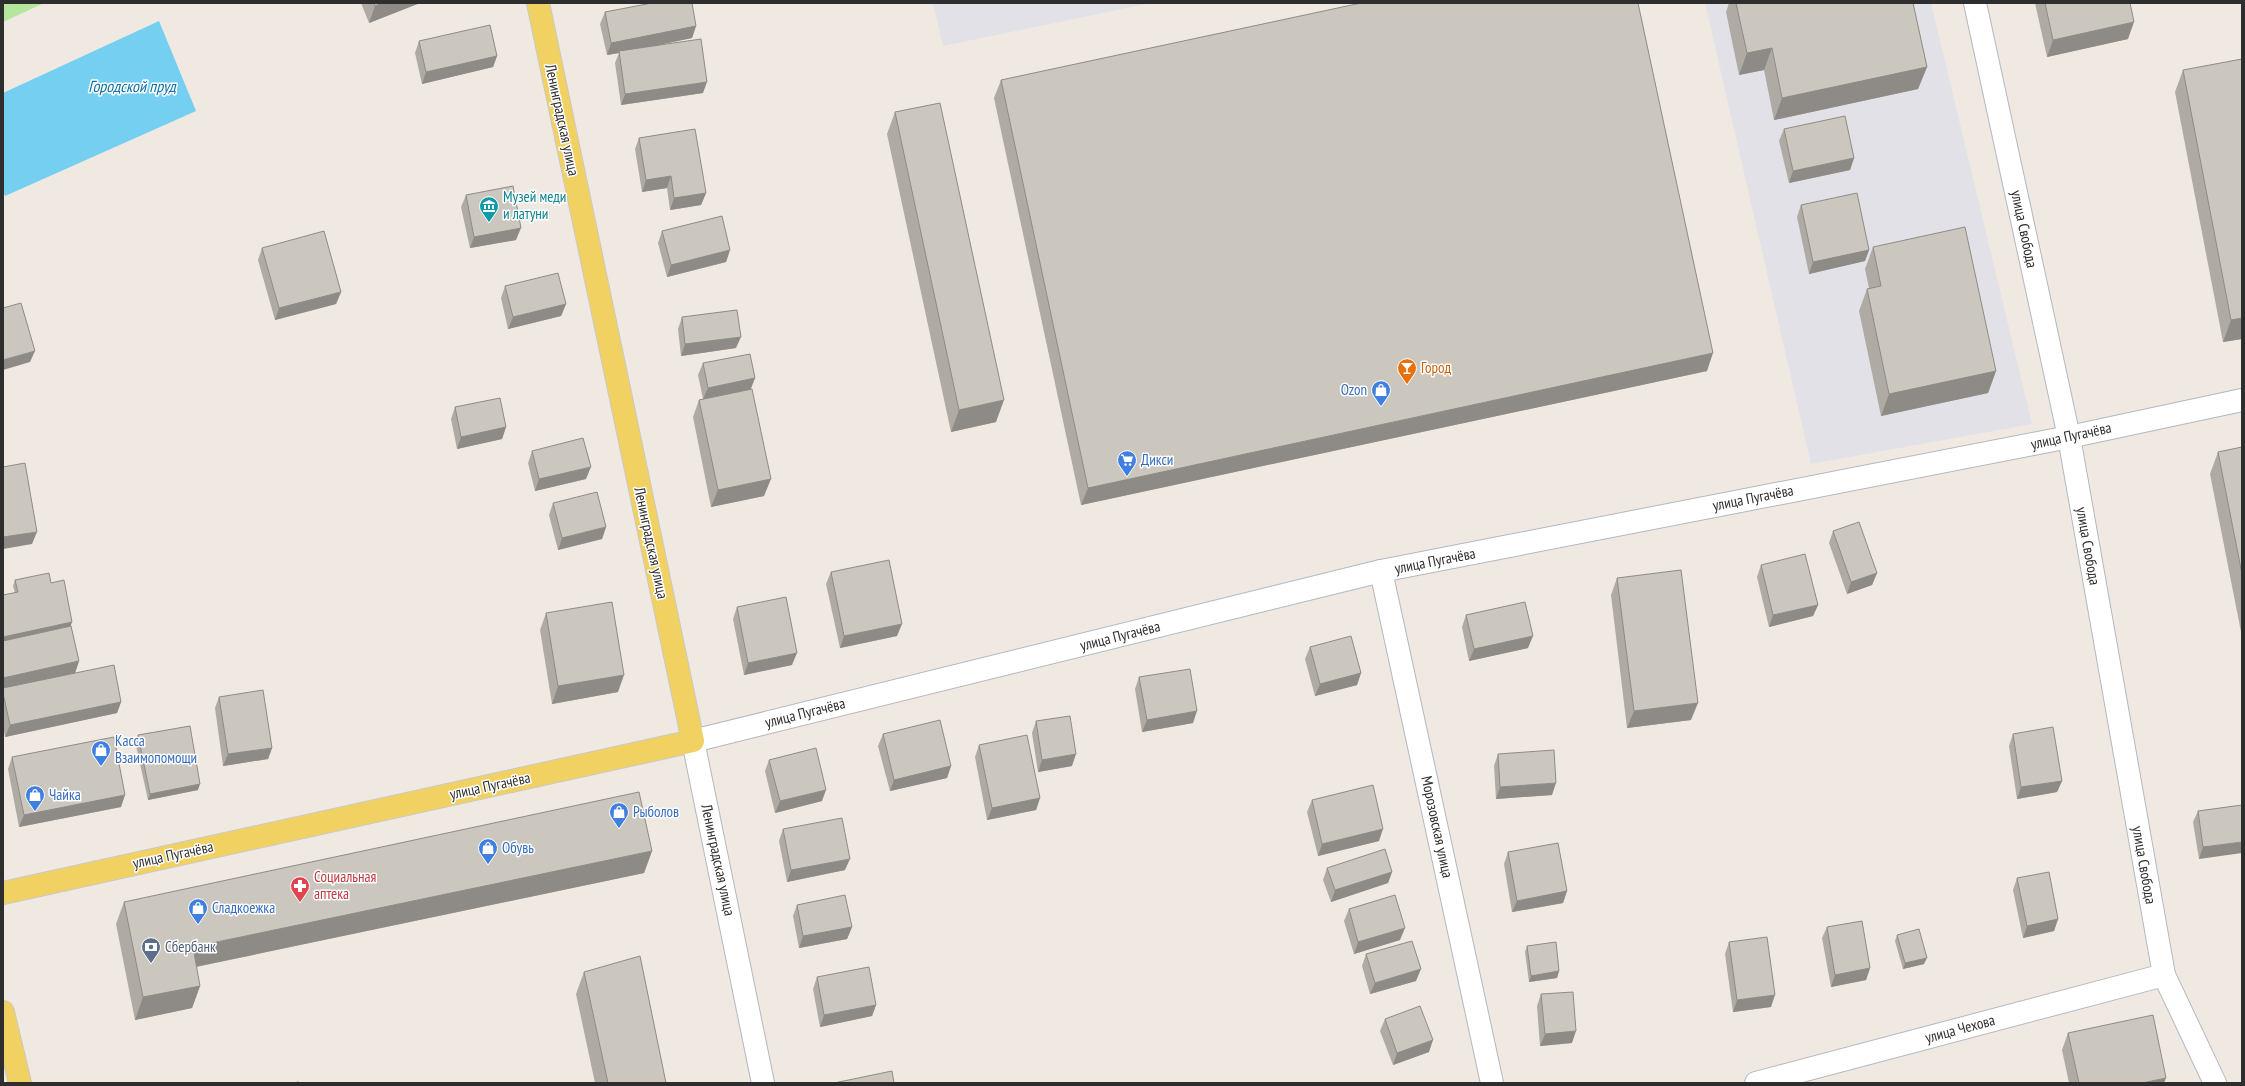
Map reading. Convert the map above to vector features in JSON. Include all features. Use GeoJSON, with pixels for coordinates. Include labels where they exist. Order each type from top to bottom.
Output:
{"type":"FeatureCollection","features":[{"type":"Feature","properties":{"kind":"main road","name":"Ленинградская улица"},"geometry":{"type":"LineString","coordinates":[[538,3],[693,741]]}},
{"type":"Feature","properties":{"kind":"main road","name":"улица Пугачёва"},"geometry":{"type":"LineString","coordinates":[[3,893],[693,741]]}},
{"type":"Feature","properties":{"kind":"main road"},"geometry":{"type":"LineString","coordinates":[[3,1012],[20,1083]]}},
{"type":"Feature","properties":{"kind":"street","name":"улица Свобода"},"geometry":{"type":"LineString","coordinates":[[1975,3],[2069,436],[2164,975],[2215,1083]]}},
{"type":"Feature","properties":{"kind":"street","name":"улица Пугачёва"},"geometry":{"type":"LineString","coordinates":[[693,741],[1381,571],[2069,436],[2242,400]]}},
{"type":"Feature","properties":{"kind":"street","name":"Морозовская улица"},"geometry":{"type":"LineString","coordinates":[[1381,571],[1492,1083]]}},
{"type":"Feature","properties":{"kind":"street","name":"Ленинградская улица"},"geometry":{"type":"LineString","coordinates":[[693,741],[764,1083]]}},
{"type":"Feature","properties":{"kind":"street","name":"улица Чехова"},"geometry":{"type":"LineString","coordinates":[[1756,1083],[2164,975]]}},
{"type":"Feature","properties":{"kind":"shaded area"},"geometry":{"type":"Polygon","coordinates":[[[933,3],[1151,3],[943,46],[933,3]]]}},
{"type":"Feature","properties":{"kind":"shaded area"},"geometry":{"type":"Polygon","coordinates":[[[1705,3],[1931,3],[2032,424],[1811,464],[1705,3]]]}},
{"type":"Feature","properties":{"kind":"green space"},"geometry":{"type":"Polygon","coordinates":[[[3,3],[41,3],[42,4],[3,22],[3,3]]]}},
{"type":"Feature","properties":{"kind":"water","name":"Городской пруд"},"geometry":{"type":"Polygon","coordinates":[[[159,21],[196,111],[5,196],[3,191],[3,93],[159,21]]]}},
{"type":"Feature","properties":{"kind":"building"},"geometry":{"type":"Polygon","coordinates":[[[374,3],[382,3],[375,6],[374,3]]]}},
{"type":"Feature","properties":{"kind":"building"},"geometry":{"type":"Polygon","coordinates":[[[652,3],[692,3],[696,26],[611,43],[605,12],[652,3]]]}},
{"type":"Feature","properties":{"kind":"building"},"geometry":{"type":"Polygon","coordinates":[[[1361,3],[1638,3],[1713,353],[1088,488],[1001,80],[1361,3]]]}},
{"type":"Feature","properties":{"kind":"building"},"geometry":{"type":"Polygon","coordinates":[[[1736,3],[1913,3],[1927,67],[1782,98],[1772,48],[1747,53],[1736,3]]]}},
{"type":"Feature","properties":{"kind":"building"},"geometry":{"type":"Polygon","coordinates":[[[2045,3],[2130,3],[2134,22],[2053,40],[2045,3]]]}},
{"type":"Feature","properties":{"kind":"building"},"geometry":{"type":"Polygon","coordinates":[[[490,25],[497,56],[426,72],[419,41],[490,25]]]}},
{"type":"Feature","properties":{"kind":"building"},"geometry":{"type":"Polygon","coordinates":[[[701,39],[707,82],[625,94],[619,51],[701,39]]]}},
{"type":"Feature","properties":{"kind":"building"},"geometry":{"type":"Polygon","coordinates":[[[2242,59],[2242,318],[2231,320],[2183,70],[2242,59]]]}},
{"type":"Feature","properties":{"kind":"building"},"geometry":{"type":"Polygon","coordinates":[[[940,103],[1004,400],[959,410],[895,112],[940,103]]]}},
{"type":"Feature","properties":{"kind":"building"},"geometry":{"type":"Polygon","coordinates":[[[1845,116],[1854,158],[1793,171],[1784,129],[1845,116]]]}},
{"type":"Feature","properties":{"kind":"building"},"geometry":{"type":"Polygon","coordinates":[[[695,129],[706,193],[674,198],[671,176],[646,180],[639,138],[695,129]]]}},
{"type":"Feature","properties":{"kind":"building","name":"Музей меди и латуни"},"geometry":{"type":"Polygon","coordinates":[[[513,186],[521,228],[474,237],[466,195],[513,186]]]}},
{"type":"Feature","properties":{"kind":"building"},"geometry":{"type":"Polygon","coordinates":[[[1857,193],[1869,250],[1813,262],[1801,205],[1857,193]]]}},
{"type":"Feature","properties":{"kind":"building"},"geometry":{"type":"Polygon","coordinates":[[[722,216],[730,250],[671,265],[662,231],[722,216]]]}},
{"type":"Feature","properties":{"kind":"building"},"geometry":{"type":"Polygon","coordinates":[[[1965,227],[1996,371],[1889,394],[1867,289],[1881,286],[1873,247],[1965,227]]]}},
{"type":"Feature","properties":{"kind":"building"},"geometry":{"type":"Polygon","coordinates":[[[324,231],[341,292],[279,308],[262,248],[324,231]]]}},
{"type":"Feature","properties":{"kind":"building"},"geometry":{"type":"Polygon","coordinates":[[[558,273],[566,304],[513,317],[505,286],[558,273]]]}},
{"type":"Feature","properties":{"kind":"building"},"geometry":{"type":"Polygon","coordinates":[[[21,303],[35,351],[3,360],[3,308],[21,303]]]}},
{"type":"Feature","properties":{"kind":"building"},"geometry":{"type":"Polygon","coordinates":[[[737,310],[741,337],[685,344],[682,317],[737,310]]]}},
{"type":"Feature","properties":{"kind":"building"},"geometry":{"type":"Polygon","coordinates":[[[750,354],[755,378],[708,388],[703,363],[750,354]]]}},
{"type":"Feature","properties":{"kind":"building"},"geometry":{"type":"Polygon","coordinates":[[[752,389],[771,479],[718,490],[699,400],[752,389]]]}},
{"type":"Feature","properties":{"kind":"building"},"geometry":{"type":"Polygon","coordinates":[[[500,398],[506,427],[461,437],[455,407],[500,398]]]}},
{"type":"Feature","properties":{"kind":"building"},"geometry":{"type":"Polygon","coordinates":[[[583,438],[591,467],[539,479],[532,451],[583,438]]]}},
{"type":"Feature","properties":{"kind":"building"},"geometry":{"type":"Polygon","coordinates":[[[2242,447],[2242,574],[2218,452],[2242,447]]]}},
{"type":"Feature","properties":{"kind":"building"},"geometry":{"type":"Polygon","coordinates":[[[25,463],[37,532],[3,537],[3,467],[25,463]]]}},
{"type":"Feature","properties":{"kind":"building"},"geometry":{"type":"Polygon","coordinates":[[[597,492],[606,527],[562,538],[553,503],[597,492]]]}},
{"type":"Feature","properties":{"kind":"building"},"geometry":{"type":"Polygon","coordinates":[[[1859,522],[1877,573],[1851,582],[1833,531],[1859,522]]]}},
{"type":"Feature","properties":{"kind":"building"},"geometry":{"type":"Polygon","coordinates":[[[1805,554],[1818,605],[1773,615],[1761,565],[1805,554]]]}},
{"type":"Feature","properties":{"kind":"building"},"geometry":{"type":"Polygon","coordinates":[[[889,560],[902,624],[844,636],[831,572],[889,560]]]}},
{"type":"Feature","properties":{"kind":"building"},"geometry":{"type":"Polygon","coordinates":[[[1681,570],[1698,703],[1634,711],[1617,578],[1681,570]]]}},
{"type":"Feature","properties":{"kind":"building"},"geometry":{"type":"Polygon","coordinates":[[[49,573],[51,583],[64,580],[72,622],[3,637],[3,595],[18,592],[15,580],[49,573]]]}},
{"type":"Feature","properties":{"kind":"building"},"geometry":{"type":"Polygon","coordinates":[[[786,597],[797,653],[748,663],[737,607],[786,597]]]}},
{"type":"Feature","properties":{"kind":"building"},"geometry":{"type":"Polygon","coordinates":[[[612,602],[624,675],[558,686],[546,613],[612,602]]]}},
{"type":"Feature","properties":{"kind":"building"},"geometry":{"type":"Polygon","coordinates":[[[1525,602],[1533,636],[1474,649],[1466,615],[1525,602]]]}},
{"type":"Feature","properties":{"kind":"building"},"geometry":{"type":"Polygon","coordinates":[[[71,626],[79,661],[3,678],[3,641],[71,626]]]}},
{"type":"Feature","properties":{"kind":"building"},"geometry":{"type":"Polygon","coordinates":[[[1351,636],[1361,673],[1320,684],[1310,647],[1351,636]]]}},
{"type":"Feature","properties":{"kind":"building"},"geometry":{"type":"Polygon","coordinates":[[[114,665],[121,702],[10,725],[3,688],[114,665]]]}},
{"type":"Feature","properties":{"kind":"building"},"geometry":{"type":"Polygon","coordinates":[[[1190,669],[1197,711],[1147,720],[1139,677],[1190,669]]]}},
{"type":"Feature","properties":{"kind":"building"},"geometry":{"type":"Polygon","coordinates":[[[263,690],[272,748],[228,754],[219,697],[263,690]]]}},
{"type":"Feature","properties":{"kind":"building"},"geometry":{"type":"Polygon","coordinates":[[[1070,716],[1076,754],[1042,760],[1036,721],[1070,716]]]}},
{"type":"Feature","properties":{"kind":"building"},"geometry":{"type":"Polygon","coordinates":[[[940,720],[951,766],[894,780],[883,734],[940,720]]]}},
{"type":"Feature","properties":{"kind":"building"},"geometry":{"type":"Polygon","coordinates":[[[190,726],[200,784],[150,794],[138,735],[190,726]]]}},
{"type":"Feature","properties":{"kind":"building"},"geometry":{"type":"Polygon","coordinates":[[[2053,727],[2062,781],[2021,787],[2013,734],[2053,727]]]}},
{"type":"Feature","properties":{"kind":"building"},"geometry":{"type":"Polygon","coordinates":[[[1027,735],[1040,798],[992,808],[979,745],[1027,735]]]}},
{"type":"Feature","properties":{"kind":"building"},"geometry":{"type":"Polygon","coordinates":[[[114,737],[125,795],[24,815],[12,757],[114,737]]]}},
{"type":"Feature","properties":{"kind":"building"},"geometry":{"type":"Polygon","coordinates":[[[816,748],[826,790],[780,801],[769,760],[816,748]]]}},
{"type":"Feature","properties":{"kind":"building"},"geometry":{"type":"Polygon","coordinates":[[[1554,750],[1556,783],[1500,787],[1498,754],[1554,750]]]}},
{"type":"Feature","properties":{"kind":"building"},"geometry":{"type":"Polygon","coordinates":[[[1373,785],[1383,829],[1322,844],[1312,800],[1373,785]]]}},
{"type":"Feature","properties":{"kind":"building"},"geometry":{"type":"Polygon","coordinates":[[[639,792],[652,851],[193,947],[200,986],[143,997],[124,902],[639,792]]]}},
{"type":"Feature","properties":{"kind":"building"},"geometry":{"type":"Polygon","coordinates":[[[2242,805],[2242,842],[2203,847],[2198,811],[2242,805]]]}},
{"type":"Feature","properties":{"kind":"building"},"geometry":{"type":"Polygon","coordinates":[[[842,818],[850,859],[791,870],[783,829],[842,818]]]}},
{"type":"Feature","properties":{"kind":"building"},"geometry":{"type":"Polygon","coordinates":[[[1558,843],[1567,891],[1517,901],[1508,852],[1558,843]]]}},
{"type":"Feature","properties":{"kind":"building"},"geometry":{"type":"Polygon","coordinates":[[[1385,849],[1392,872],[1335,890],[1327,868],[1385,849]]]}},
{"type":"Feature","properties":{"kind":"building"},"geometry":{"type":"Polygon","coordinates":[[[2049,872],[2058,919],[2027,926],[2017,878],[2049,872]]]}},
{"type":"Feature","properties":{"kind":"building"},"geometry":{"type":"Polygon","coordinates":[[[845,895],[852,927],[803,936],[797,905],[845,895]]]}},
{"type":"Feature","properties":{"kind":"building"},"geometry":{"type":"Polygon","coordinates":[[[1395,895],[1405,928],[1358,942],[1349,909],[1395,895]]]}},
{"type":"Feature","properties":{"kind":"building"},"geometry":{"type":"Polygon","coordinates":[[[1862,921],[1870,968],[1835,975],[1827,927],[1862,921]]]}},
{"type":"Feature","properties":{"kind":"building"},"geometry":{"type":"Polygon","coordinates":[[[1919,929],[1927,958],[1905,963],[1897,935],[1919,929]]]}},
{"type":"Feature","properties":{"kind":"building"},"geometry":{"type":"Polygon","coordinates":[[[1767,937],[1775,995],[1737,1000],[1729,942],[1767,937]]]}},
{"type":"Feature","properties":{"kind":"building"},"geometry":{"type":"Polygon","coordinates":[[[1412,941],[1421,969],[1375,983],[1366,954],[1412,941]]]}},
{"type":"Feature","properties":{"kind":"building"},"geometry":{"type":"Polygon","coordinates":[[[1556,942],[1559,971],[1531,976],[1527,946],[1556,942]]]}},
{"type":"Feature","properties":{"kind":"building"},"geometry":{"type":"Polygon","coordinates":[[[640,956],[666,1083],[608,1083],[584,972],[640,956]]]}},
{"type":"Feature","properties":{"kind":"building"},"geometry":{"type":"Polygon","coordinates":[[[869,967],[876,1005],[824,1015],[817,977],[869,967]]]}},
{"type":"Feature","properties":{"kind":"building"},"geometry":{"type":"Polygon","coordinates":[[[1573,992],[1576,1031],[1545,1034],[1541,994],[1573,992]]]}},
{"type":"Feature","properties":{"kind":"building"},"geometry":{"type":"Polygon","coordinates":[[[1420,1006],[1433,1040],[1397,1053],[1385,1019],[1420,1006]]]}},
{"type":"Feature","properties":{"kind":"building"},"geometry":{"type":"Polygon","coordinates":[[[2153,1015],[2166,1078],[2142,1083],[2079,1083],[2068,1033],[2153,1015]]]}},
{"type":"Feature","properties":{"kind":"building"},"geometry":{"type":"Polygon","coordinates":[[[892,1071],[894,1083],[834,1083],[892,1071]]]}},
{"type":"Feature","properties":{"kind":"place","name":"Музей меди и латуни"},"geometry":{"type":"Point","coordinates":[489,223]}},
{"type":"Feature","properties":{"kind":"place","name":"Город"},"geometry":{"type":"Point","coordinates":[1407,385]}},
{"type":"Feature","properties":{"kind":"place","name":"Ozon"},"geometry":{"type":"Point","coordinates":[1381,407]}},
{"type":"Feature","properties":{"kind":"place","name":"Дикси"},"geometry":{"type":"Point","coordinates":[1127,477]}},
{"type":"Feature","properties":{"kind":"place","name":"Касса Взаимопомощи"},"geometry":{"type":"Point","coordinates":[101,767]}},
{"type":"Feature","properties":{"kind":"place","name":"Чайка"},"geometry":{"type":"Point","coordinates":[35,812]}},
{"type":"Feature","properties":{"kind":"place","name":"Рыболов"},"geometry":{"type":"Point","coordinates":[619,829]}},
{"type":"Feature","properties":{"kind":"place","name":"Обувь"},"geometry":{"type":"Point","coordinates":[488,865]}},
{"type":"Feature","properties":{"kind":"place","name":"Социальная аптека"},"geometry":{"type":"Point","coordinates":[300,903]}},
{"type":"Feature","properties":{"kind":"place","name":"Сладкоежка"},"geometry":{"type":"Point","coordinates":[198,925]}},
{"type":"Feature","properties":{"kind":"place","name":"Сбербанк"},"geometry":{"type":"Point","coordinates":[151,964]}}]}
